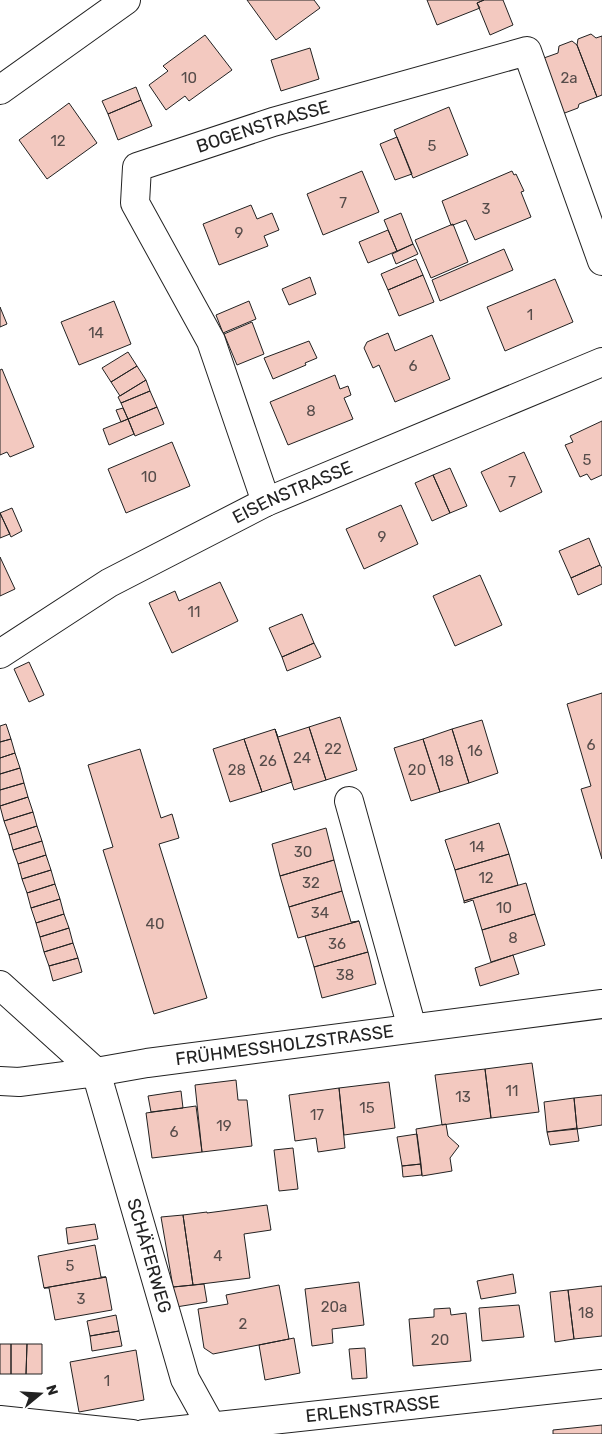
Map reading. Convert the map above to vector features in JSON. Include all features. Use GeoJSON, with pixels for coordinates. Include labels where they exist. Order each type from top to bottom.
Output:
{"type":"FeatureCollection","features":[{"type":"Feature","properties":{"kind":"street"},"geometry":{"type":"LineString","coordinates":[[0,90],[126,0]]}},
{"type":"Feature","properties":{"kind":"street","name":"BOGENSTRASSE"},"geometry":{"type":"LineString","coordinates":[[266,502],[211,341],[135,203],[137,167],[273,122],[527,51],[602,261]]}},
{"type":"Feature","properties":{"kind":"street","name":"EISENSTRASSE"},"geometry":{"type":"LineString","coordinates":[[0,654],[109,583],[266,502],[602,362]]}},
{"type":"Feature","properties":{"kind":"street"},"geometry":{"type":"LineString","coordinates":[[349,801],[412,1028]]}},
{"type":"Feature","properties":{"kind":"street"},"geometry":{"type":"LineString","coordinates":[[0,985],[96,1072]]}},
{"type":"Feature","properties":{"kind":"street","name":"FRÜHMESSHOLZSTRASSE"},"geometry":{"type":"LineString","coordinates":[[96,1072],[156,1061],[602,1004]]}},
{"type":"Feature","properties":{"kind":"street"},"geometry":{"type":"LineString","coordinates":[[0,1081],[19,1082],[96,1072]]}},
{"type":"Feature","properties":{"kind":"street","name":"SCHÄFERWEG"},"geometry":{"type":"LineString","coordinates":[[96,1072],[185,1379],[210,1430]]}},
{"type":"Feature","properties":{"kind":"street","name":"ERLENSTRASSE"},"geometry":{"type":"LineString","coordinates":[[144,1434],[210,1430],[602,1384]]}},
{"type":"Feature","properties":{"kind":"street"},"geometry":{"type":"LineString","coordinates":[[0,1420],[132,1434]]}},
{"type":"Feature","properties":{"kind":"building"},"geometry":{"type":"Polygon","coordinates":[[[247,0],[314,0],[320,8],[276,40],[247,0]]]}},
{"type":"Feature","properties":{"kind":"building"},"geometry":{"type":"Polygon","coordinates":[[[427,0],[484,0],[477,3],[480,8],[437,25],[427,0]]]}},
{"type":"Feature","properties":{"kind":"building"},"geometry":{"type":"Polygon","coordinates":[[[484,0],[503,0],[513,25],[490,35],[477,3],[484,0]]]}},
{"type":"Feature","properties":{"kind":"building"},"geometry":{"type":"Polygon","coordinates":[[[591,34],[596,38],[602,36],[602,95],[597,97],[577,45],[578,39],[591,34]]]}},
{"type":"Feature","properties":{"kind":"building"},"geometry":{"type":"Polygon","coordinates":[[[205,35],[232,70],[189,101],[185,96],[166,110],[149,85],[168,71],[163,66],[205,35]]]}},
{"type":"Feature","properties":{"kind":"building"},"geometry":{"type":"Polygon","coordinates":[[[572,41],[577,45],[597,97],[579,104],[578,108],[562,114],[541,59],[558,53],[559,46],[572,41]]]}},
{"type":"Feature","properties":{"kind":"building"},"geometry":{"type":"Polygon","coordinates":[[[310,48],[319,79],[281,91],[271,60],[310,48]]]}},
{"type":"Feature","properties":{"kind":"building"},"geometry":{"type":"Polygon","coordinates":[[[136,87],[141,100],[108,114],[102,101],[136,87]]]}},
{"type":"Feature","properties":{"kind":"building"},"geometry":{"type":"Polygon","coordinates":[[[141,100],[152,126],[118,140],[108,114],[141,100]]]}},
{"type":"Feature","properties":{"kind":"building"},"geometry":{"type":"Polygon","coordinates":[[[69,103],[97,143],[47,179],[19,140],[69,103]]]}},
{"type":"Feature","properties":{"kind":"building"},"geometry":{"type":"Polygon","coordinates":[[[449,107],[468,155],[413,178],[394,130],[449,107]]]}},
{"type":"Feature","properties":{"kind":"building"},"geometry":{"type":"Polygon","coordinates":[[[397,137],[412,174],[395,180],[380,144],[397,137]]]}},
{"type":"Feature","properties":{"kind":"building"},"geometry":{"type":"Polygon","coordinates":[[[362,171],[379,212],[323,235],[307,194],[362,171]]]}},
{"type":"Feature","properties":{"kind":"building"},"geometry":{"type":"Polygon","coordinates":[[[512,171],[514,175],[516,174],[524,191],[521,192],[531,217],[475,240],[466,220],[451,225],[442,201],[512,171]]]}},
{"type":"Feature","properties":{"kind":"building"},"geometry":{"type":"Polygon","coordinates":[[[251,205],[257,219],[272,213],[279,230],[264,236],[268,246],[219,265],[203,224],[251,205]]]}},
{"type":"Feature","properties":{"kind":"building"},"geometry":{"type":"Polygon","coordinates":[[[401,213],[413,244],[397,251],[384,220],[401,213]]]}},
{"type":"Feature","properties":{"kind":"building"},"geometry":{"type":"Polygon","coordinates":[[[453,224],[468,262],[431,278],[415,240],[453,224]]]}},
{"type":"Feature","properties":{"kind":"building"},"geometry":{"type":"Polygon","coordinates":[[[388,230],[397,251],[368,263],[359,242],[388,230]]]}},
{"type":"Feature","properties":{"kind":"building"},"geometry":{"type":"Polygon","coordinates":[[[413,244],[418,254],[396,264],[392,254],[413,244]]]}},
{"type":"Feature","properties":{"kind":"building"},"geometry":{"type":"Polygon","coordinates":[[[504,249],[513,270],[440,301],[432,280],[504,249]]]}},
{"type":"Feature","properties":{"kind":"building"},"geometry":{"type":"Polygon","coordinates":[[[416,259],[423,275],[388,290],[381,274],[416,259]]]}},
{"type":"Feature","properties":{"kind":"building"},"geometry":{"type":"Polygon","coordinates":[[[423,275],[434,302],[399,316],[388,290],[423,275]]]}},
{"type":"Feature","properties":{"kind":"building"},"geometry":{"type":"Polygon","coordinates":[[[310,277],[316,294],[289,305],[282,289],[310,277]]]}},
{"type":"Feature","properties":{"kind":"building"},"geometry":{"type":"Polygon","coordinates":[[[555,279],[573,322],[505,351],[487,307],[555,279]]]}},
{"type":"Feature","properties":{"kind":"building"},"geometry":{"type":"Polygon","coordinates":[[[114,301],[131,344],[79,365],[61,322],[114,301]]]}},
{"type":"Feature","properties":{"kind":"building"},"geometry":{"type":"Polygon","coordinates":[[[249,301],[256,319],[223,333],[216,315],[249,301]]]}},
{"type":"Feature","properties":{"kind":"building"},"geometry":{"type":"Polygon","coordinates":[[[0,307],[7,324],[0,327],[0,307]]]}},
{"type":"Feature","properties":{"kind":"building"},"geometry":{"type":"Polygon","coordinates":[[[252,322],[264,354],[237,365],[224,334],[252,322]]]}},
{"type":"Feature","properties":{"kind":"building"},"geometry":{"type":"Polygon","coordinates":[[[388,333],[395,351],[432,335],[450,379],[395,402],[379,365],[373,368],[364,348],[367,342],[388,333]]]}},
{"type":"Feature","properties":{"kind":"building"},"geometry":{"type":"Polygon","coordinates":[[[309,341],[317,358],[305,363],[306,365],[273,379],[264,358],[309,341]]]}},
{"type":"Feature","properties":{"kind":"building"},"geometry":{"type":"Polygon","coordinates":[[[128,352],[137,366],[111,382],[102,368],[128,352]]]}},
{"type":"Feature","properties":{"kind":"building"},"geometry":{"type":"Polygon","coordinates":[[[137,366],[146,380],[120,396],[111,382],[137,366]]]}},
{"type":"Feature","properties":{"kind":"building"},"geometry":{"type":"Polygon","coordinates":[[[2,369],[34,447],[10,457],[7,452],[0,455],[0,370],[2,369]]]}},
{"type":"Feature","properties":{"kind":"building"},"geometry":{"type":"Polygon","coordinates":[[[335,375],[340,389],[348,386],[351,395],[344,398],[353,419],[288,445],[270,402],[335,375]]]}},
{"type":"Feature","properties":{"kind":"building"},"geometry":{"type":"Polygon","coordinates":[[[146,380],[150,391],[121,403],[118,397],[146,380]]]}},
{"type":"Feature","properties":{"kind":"building"},"geometry":{"type":"Polygon","coordinates":[[[150,391],[157,407],[128,419],[121,403],[150,391]]]}},
{"type":"Feature","properties":{"kind":"building"},"geometry":{"type":"Polygon","coordinates":[[[157,407],[164,424],[135,436],[128,419],[157,407]]]}},
{"type":"Feature","properties":{"kind":"building"},"geometry":{"type":"Polygon","coordinates":[[[123,408],[128,419],[121,422],[116,410],[123,408]]]}},
{"type":"Feature","properties":{"kind":"building"},"geometry":{"type":"Polygon","coordinates":[[[128,419],[134,434],[109,445],[103,429],[128,419]]]}},
{"type":"Feature","properties":{"kind":"building"},"geometry":{"type":"Polygon","coordinates":[[[602,421],[602,475],[591,480],[587,474],[580,477],[565,445],[573,442],[570,436],[602,421]]]}},
{"type":"Feature","properties":{"kind":"building"},"geometry":{"type":"Polygon","coordinates":[[[172,442],[190,486],[126,513],[108,469],[172,442]]]}},
{"type":"Feature","properties":{"kind":"building"},"geometry":{"type":"Polygon","coordinates":[[[524,452],[542,492],[500,512],[481,472],[524,452]]]}},
{"type":"Feature","properties":{"kind":"building"},"geometry":{"type":"Polygon","coordinates":[[[450,468],[467,506],[450,513],[433,475],[450,468]]]}},
{"type":"Feature","properties":{"kind":"building"},"geometry":{"type":"Polygon","coordinates":[[[433,475],[450,513],[432,521],[415,483],[433,475]]]}},
{"type":"Feature","properties":{"kind":"building"},"geometry":{"type":"Polygon","coordinates":[[[401,505],[418,544],[364,569],[346,529],[401,505]]]}},
{"type":"Feature","properties":{"kind":"building"},"geometry":{"type":"Polygon","coordinates":[[[12,508],[22,531],[11,537],[0,513],[12,508]]]}},
{"type":"Feature","properties":{"kind":"building"},"geometry":{"type":"Polygon","coordinates":[[[0,513],[10,534],[0,538],[0,513]]]}},
{"type":"Feature","properties":{"kind":"building"},"geometry":{"type":"Polygon","coordinates":[[[589,538],[600,565],[571,578],[559,551],[589,538]]]}},
{"type":"Feature","properties":{"kind":"building"},"geometry":{"type":"Polygon","coordinates":[[[0,557],[15,589],[0,596],[0,557]]]}},
{"type":"Feature","properties":{"kind":"building"},"geometry":{"type":"Polygon","coordinates":[[[600,565],[602,568],[602,584],[578,595],[571,578],[600,565]]]}},
{"type":"Feature","properties":{"kind":"building"},"geometry":{"type":"Polygon","coordinates":[[[480,575],[502,625],[455,646],[433,596],[480,575]]]}},
{"type":"Feature","properties":{"kind":"building"},"geometry":{"type":"Polygon","coordinates":[[[220,582],[238,621],[172,653],[149,603],[175,591],[179,601],[220,582]]]}},
{"type":"Feature","properties":{"kind":"building"},"geometry":{"type":"Polygon","coordinates":[[[302,614],[314,643],[282,657],[269,628],[302,614]]]}},
{"type":"Feature","properties":{"kind":"building"},"geometry":{"type":"Polygon","coordinates":[[[314,643],[321,657],[287,671],[282,657],[314,643]]]}},
{"type":"Feature","properties":{"kind":"building"},"geometry":{"type":"Polygon","coordinates":[[[29,662],[44,695],[29,702],[14,669],[29,662]]]}},
{"type":"Feature","properties":{"kind":"building"},"geometry":{"type":"Polygon","coordinates":[[[602,693],[602,859],[581,789],[591,786],[567,704],[602,693]]]}},
{"type":"Feature","properties":{"kind":"building"},"geometry":{"type":"Polygon","coordinates":[[[340,717],[357,770],[326,780],[309,727],[340,717]]]}},
{"type":"Feature","properties":{"kind":"building"},"geometry":{"type":"Polygon","coordinates":[[[482,720],[498,773],[469,783],[452,729],[482,720]]]}},
{"type":"Feature","properties":{"kind":"building"},"geometry":{"type":"Polygon","coordinates":[[[6,724],[11,739],[0,742],[0,726],[6,724]]]}},
{"type":"Feature","properties":{"kind":"building"},"geometry":{"type":"Polygon","coordinates":[[[309,727],[326,780],[294,790],[275,729],[278,737],[309,727]]]}},
{"type":"Feature","properties":{"kind":"building"},"geometry":{"type":"Polygon","coordinates":[[[275,729],[292,782],[262,792],[244,739],[275,729]]]}},
{"type":"Feature","properties":{"kind":"building"},"geometry":{"type":"Polygon","coordinates":[[[452,729],[469,783],[440,792],[423,739],[452,729]]]}},
{"type":"Feature","properties":{"kind":"building"},"geometry":{"type":"Polygon","coordinates":[[[11,739],[15,753],[0,758],[0,742],[11,739]]]}},
{"type":"Feature","properties":{"kind":"building"},"geometry":{"type":"Polygon","coordinates":[[[244,739],[262,792],[230,802],[213,749],[244,739]]]}},
{"type":"Feature","properties":{"kind":"building"},"geometry":{"type":"Polygon","coordinates":[[[423,739],[440,792],[411,801],[394,748],[423,739]]]}},
{"type":"Feature","properties":{"kind":"building"},"geometry":{"type":"Polygon","coordinates":[[[140,749],[161,818],[172,814],[179,838],[159,844],[207,998],[154,1014],[103,850],[113,847],[88,765],[140,749]]]}},
{"type":"Feature","properties":{"kind":"building"},"geometry":{"type":"Polygon","coordinates":[[[15,753],[20,768],[0,774],[0,758],[15,753]]]}},
{"type":"Feature","properties":{"kind":"building"},"geometry":{"type":"Polygon","coordinates":[[[20,768],[24,783],[0,790],[0,774],[20,768]]]}},
{"type":"Feature","properties":{"kind":"building"},"geometry":{"type":"Polygon","coordinates":[[[24,783],[28,797],[0,806],[0,790],[24,783]]]}},
{"type":"Feature","properties":{"kind":"building"},"geometry":{"type":"Polygon","coordinates":[[[28,797],[33,812],[4,821],[0,806],[28,797]]]}},
{"type":"Feature","properties":{"kind":"building"},"geometry":{"type":"Polygon","coordinates":[[[33,812],[37,826],[9,835],[4,821],[33,812]]]}},
{"type":"Feature","properties":{"kind":"building"},"geometry":{"type":"Polygon","coordinates":[[[499,823],[509,854],[455,870],[445,840],[499,823]]]}},
{"type":"Feature","properties":{"kind":"building"},"geometry":{"type":"Polygon","coordinates":[[[37,826],[42,841],[13,850],[9,835],[37,826]]]}},
{"type":"Feature","properties":{"kind":"building"},"geometry":{"type":"Polygon","coordinates":[[[326,828],[334,860],[280,876],[272,844],[326,828]]]}},
{"type":"Feature","properties":{"kind":"building"},"geometry":{"type":"Polygon","coordinates":[[[42,841],[46,855],[18,864],[13,850],[42,841]]]}},
{"type":"Feature","properties":{"kind":"building"},"geometry":{"type":"Polygon","coordinates":[[[509,854],[518,885],[464,901],[455,870],[509,854]]]}},
{"type":"Feature","properties":{"kind":"building"},"geometry":{"type":"Polygon","coordinates":[[[46,855],[51,870],[22,879],[18,864],[46,855]]]}},
{"type":"Feature","properties":{"kind":"building"},"geometry":{"type":"Polygon","coordinates":[[[334,860],[342,891],[289,907],[280,876],[334,860]]]}},
{"type":"Feature","properties":{"kind":"building"},"geometry":{"type":"Polygon","coordinates":[[[51,870],[55,884],[27,893],[22,879],[51,870]]]}},
{"type":"Feature","properties":{"kind":"building"},"geometry":{"type":"Polygon","coordinates":[[[526,883],[535,914],[482,930],[473,900],[464,903],[464,901],[526,883]]]}},
{"type":"Feature","properties":{"kind":"building"},"geometry":{"type":"Polygon","coordinates":[[[55,884],[60,899],[31,908],[27,893],[55,884]]]}},
{"type":"Feature","properties":{"kind":"building"},"geometry":{"type":"Polygon","coordinates":[[[342,891],[351,922],[359,921],[298,938],[289,907],[342,891]]]}},
{"type":"Feature","properties":{"kind":"building"},"geometry":{"type":"Polygon","coordinates":[[[60,899],[64,914],[36,923],[31,908],[60,899]]]}},
{"type":"Feature","properties":{"kind":"building"},"geometry":{"type":"Polygon","coordinates":[[[64,914],[69,928],[40,937],[36,923],[64,914]]]}},
{"type":"Feature","properties":{"kind":"building"},"geometry":{"type":"Polygon","coordinates":[[[535,914],[545,945],[491,962],[482,930],[535,914]]]}},
{"type":"Feature","properties":{"kind":"building"},"geometry":{"type":"Polygon","coordinates":[[[359,921],[368,952],[314,967],[305,936],[359,921]]]}},
{"type":"Feature","properties":{"kind":"building"},"geometry":{"type":"Polygon","coordinates":[[[69,928],[73,943],[44,952],[40,937],[69,928]]]}},
{"type":"Feature","properties":{"kind":"building"},"geometry":{"type":"Polygon","coordinates":[[[73,943],[78,958],[49,966],[44,952],[73,943]]]}},
{"type":"Feature","properties":{"kind":"building"},"geometry":{"type":"Polygon","coordinates":[[[368,952],[376,984],[322,998],[314,967],[368,952]]]}},
{"type":"Feature","properties":{"kind":"building"},"geometry":{"type":"Polygon","coordinates":[[[513,955],[519,974],[480,986],[475,968],[513,955]]]}},
{"type":"Feature","properties":{"kind":"building"},"geometry":{"type":"Polygon","coordinates":[[[78,958],[82,972],[53,981],[49,966],[78,958]]]}},
{"type":"Feature","properties":{"kind":"building"},"geometry":{"type":"Polygon","coordinates":[[[532,1063],[539,1112],[491,1118],[485,1069],[532,1063]]]}},
{"type":"Feature","properties":{"kind":"building"},"geometry":{"type":"Polygon","coordinates":[[[485,1069],[491,1118],[442,1125],[435,1075],[485,1069]]]}},
{"type":"Feature","properties":{"kind":"building"},"geometry":{"type":"Polygon","coordinates":[[[236,1080],[238,1100],[247,1100],[252,1146],[202,1152],[195,1085],[236,1080]]]}},
{"type":"Feature","properties":{"kind":"building"},"geometry":{"type":"Polygon","coordinates":[[[389,1082],[395,1128],[344,1135],[339,1088],[389,1082]]]}},
{"type":"Feature","properties":{"kind":"building"},"geometry":{"type":"Polygon","coordinates":[[[339,1088],[345,1148],[318,1152],[316,1138],[295,1141],[289,1095],[339,1088]]]}},
{"type":"Feature","properties":{"kind":"building"},"geometry":{"type":"Polygon","coordinates":[[[181,1091],[183,1108],[151,1112],[148,1096],[181,1091]]]}},
{"type":"Feature","properties":{"kind":"building"},"geometry":{"type":"Polygon","coordinates":[[[602,1095],[602,1125],[577,1129],[574,1098],[602,1095]]]}},
{"type":"Feature","properties":{"kind":"building"},"geometry":{"type":"Polygon","coordinates":[[[574,1098],[577,1129],[547,1132],[544,1102],[574,1098]]]}},
{"type":"Feature","properties":{"kind":"building"},"geometry":{"type":"Polygon","coordinates":[[[196,1106],[202,1152],[152,1158],[146,1113],[196,1106]]]}},
{"type":"Feature","properties":{"kind":"building"},"geometry":{"type":"Polygon","coordinates":[[[446,1124],[448,1136],[459,1146],[450,1158],[452,1171],[422,1176],[416,1129],[446,1124]]]}},
{"type":"Feature","properties":{"kind":"building"},"geometry":{"type":"Polygon","coordinates":[[[577,1128],[579,1141],[550,1145],[547,1132],[577,1128]]]}},
{"type":"Feature","properties":{"kind":"building"},"geometry":{"type":"Polygon","coordinates":[[[417,1134],[421,1164],[402,1166],[397,1137],[417,1134]]]}},
{"type":"Feature","properties":{"kind":"building"},"geometry":{"type":"Polygon","coordinates":[[[293,1148],[298,1189],[279,1191],[274,1150],[293,1148]]]}},
{"type":"Feature","properties":{"kind":"building"},"geometry":{"type":"Polygon","coordinates":[[[421,1164],[422,1175],[403,1177],[402,1166],[421,1164]]]}},
{"type":"Feature","properties":{"kind":"building"},"geometry":{"type":"Polygon","coordinates":[[[267,1205],[271,1230],[244,1234],[250,1278],[193,1285],[183,1215],[267,1205]]]}},
{"type":"Feature","properties":{"kind":"building"},"geometry":{"type":"Polygon","coordinates":[[[183,1215],[193,1285],[173,1287],[161,1217],[183,1215]]]}},
{"type":"Feature","properties":{"kind":"building"},"geometry":{"type":"Polygon","coordinates":[[[95,1224],[98,1239],[68,1244],[66,1228],[95,1224]]]}},
{"type":"Feature","properties":{"kind":"building"},"geometry":{"type":"Polygon","coordinates":[[[95,1245],[101,1277],[106,1277],[44,1288],[38,1256],[95,1245]]]}},
{"type":"Feature","properties":{"kind":"building"},"geometry":{"type":"Polygon","coordinates":[[[513,1274],[516,1293],[481,1299],[477,1281],[513,1274]]]}},
{"type":"Feature","properties":{"kind":"building"},"geometry":{"type":"Polygon","coordinates":[[[106,1277],[112,1310],[55,1320],[49,1288],[44,1288],[106,1277]]]}},
{"type":"Feature","properties":{"kind":"building"},"geometry":{"type":"Polygon","coordinates":[[[359,1282],[364,1325],[332,1329],[333,1343],[312,1346],[305,1289],[359,1282]]]}},
{"type":"Feature","properties":{"kind":"building"},"geometry":{"type":"Polygon","coordinates":[[[204,1284],[207,1302],[176,1307],[173,1287],[204,1284]]]}},
{"type":"Feature","properties":{"kind":"building"},"geometry":{"type":"Polygon","coordinates":[[[279,1285],[289,1339],[213,1354],[204,1348],[198,1309],[228,1304],[226,1295],[279,1285]]]}},
{"type":"Feature","properties":{"kind":"building"},"geometry":{"type":"Polygon","coordinates":[[[602,1286],[602,1336],[574,1339],[568,1290],[602,1286]]]}},
{"type":"Feature","properties":{"kind":"building"},"geometry":{"type":"Polygon","coordinates":[[[568,1290],[574,1339],[555,1342],[550,1292],[568,1290]]]}},
{"type":"Feature","properties":{"kind":"building"},"geometry":{"type":"Polygon","coordinates":[[[519,1305],[524,1337],[482,1341],[479,1308],[519,1305]]]}},
{"type":"Feature","properties":{"kind":"building"},"geometry":{"type":"Polygon","coordinates":[[[450,1308],[451,1315],[466,1313],[471,1361],[413,1366],[409,1319],[434,1317],[434,1309],[450,1308]]]}},
{"type":"Feature","properties":{"kind":"building"},"geometry":{"type":"Polygon","coordinates":[[[116,1315],[119,1331],[90,1336],[87,1321],[116,1315]]]}},
{"type":"Feature","properties":{"kind":"building"},"geometry":{"type":"Polygon","coordinates":[[[119,1331],[122,1346],[92,1351],[90,1336],[119,1331]]]}},
{"type":"Feature","properties":{"kind":"building"},"geometry":{"type":"Polygon","coordinates":[[[294,1338],[300,1373],[265,1380],[259,1345],[294,1338]]]}},
{"type":"Feature","properties":{"kind":"building"},"geometry":{"type":"Polygon","coordinates":[[[0,1344],[11,1344],[11,1374],[0,1374],[0,1344]]]}},
{"type":"Feature","properties":{"kind":"building"},"geometry":{"type":"Polygon","coordinates":[[[11,1344],[27,1344],[26,1374],[11,1374],[11,1344]]]}},
{"type":"Feature","properties":{"kind":"building"},"geometry":{"type":"Polygon","coordinates":[[[27,1344],[42,1344],[42,1374],[26,1374],[27,1344]]]}},
{"type":"Feature","properties":{"kind":"building"},"geometry":{"type":"Polygon","coordinates":[[[365,1348],[367,1378],[352,1379],[349,1349],[365,1348]]]}},
{"type":"Feature","properties":{"kind":"building"},"geometry":{"type":"Polygon","coordinates":[[[136,1350],[144,1400],[79,1412],[70,1362],[136,1350]]]}},
{"type":"Feature","properties":{"kind":"building"},"geometry":{"type":"Polygon","coordinates":[[[602,1425],[602,1434],[553,1434],[553,1430],[602,1425]]]}}]}
